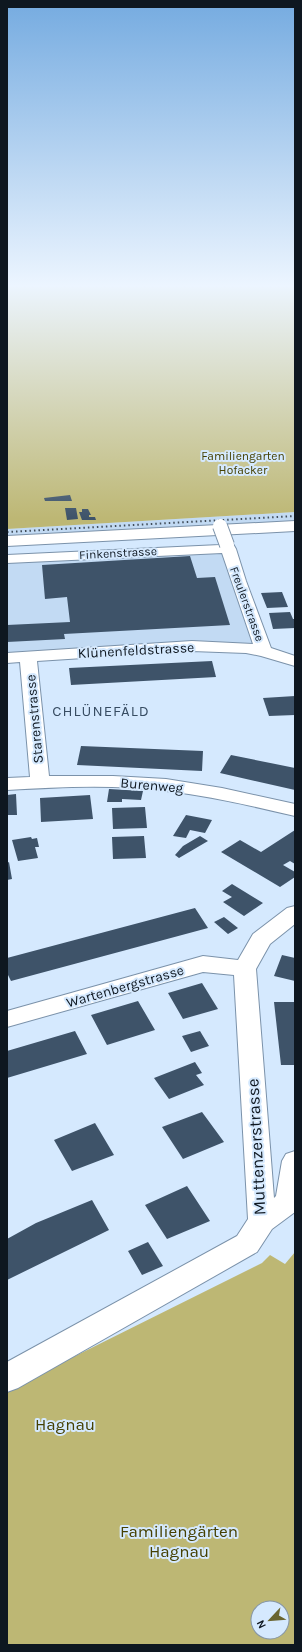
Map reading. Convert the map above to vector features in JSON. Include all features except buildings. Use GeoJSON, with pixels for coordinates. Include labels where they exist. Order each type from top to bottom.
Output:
{"type":"FeatureCollection","features":[{"type":"Feature","properties":{"kind":"highway"},"geometry":{"type":"LineString","coordinates":[[7,541],[295,528]]}},
{"type":"Feature","properties":{"kind":"highway"},"geometry":{"type":"LineString","coordinates":[[214,532],[295,541]]}},
{"type":"Feature","properties":{"kind":"highway"},"geometry":{"type":"LineString","coordinates":[[7,550],[214,532],[295,535]]}},
{"type":"Feature","properties":{"kind":"street","name":"Freulerstrasse"},"geometry":{"type":"LineString","coordinates":[[214,532],[228,547],[238,581],[264,651],[295,662]]}},
{"type":"Feature","properties":{"kind":"street","name":"Finkenstrasse"},"geometry":{"type":"LineString","coordinates":[[7,559],[228,547]]}},
{"type":"Feature","properties":{"kind":"street","name":"Klünenfeldstrasse"},"geometry":{"type":"LineString","coordinates":[[7,658],[192,646],[246,648],[264,651]]}},
{"type":"Feature","properties":{"kind":"street","name":"Starenstrasse"},"geometry":{"type":"LineString","coordinates":[[28,656],[40,782]]}},
{"type":"Feature","properties":{"kind":"street","name":"Burenweg"},"geometry":{"type":"LineString","coordinates":[[7,784],[40,782],[148,783],[207,791],[295,810]]}},
{"type":"Feature","properties":{"kind":"street","name":"Muttenzerstrasse"},"geometry":{"type":"LineString","coordinates":[[7,1378],[246,1244],[262,1221],[245,969],[260,938],[295,913]]}},
{"type":"Feature","properties":{"kind":"street","name":"Wartenbergstrasse"},"geometry":{"type":"LineString","coordinates":[[7,1019],[203,964],[245,969]]}},
{"type":"Feature","properties":{"kind":"street"},"geometry":{"type":"LineString","coordinates":[[262,1221],[289,1202],[295,1160]]}},
{"type":"Feature","properties":{"kind":"shaded area"},"geometry":{"type":"Polygon","coordinates":[[[295,512],[295,521],[7,537],[7,529],[295,512]]]}},
{"type":"Feature","properties":{"kind":"shaded area"},"geometry":{"type":"Polygon","coordinates":[[[227,545],[264,651],[246,648],[7,658],[7,556],[227,545]]]}},
{"type":"Feature","properties":{"kind":"green space","name":"Familiengarten Hofacker"},"geometry":{"type":"Polygon","coordinates":[[[7,364],[295,364],[295,512],[7,529],[7,364]]]}},
{"type":"Feature","properties":{"kind":"green space","name":"Familiengärten Hagnau"},"geometry":{"type":"Polygon","coordinates":[[[295,1252],[295,1645],[7,1645],[7,1391],[262,1263],[270,1255],[285,1264],[295,1252]]]}},
{"type":"Feature","properties":{"kind":"railway"},"geometry":{"type":"LineString","coordinates":[[7,532],[295,516]]}},
{"type":"Feature","properties":{"kind":"district","name":"CHLÜNEFÄLD"},"geometry":{"type":"Point","coordinates":[101,711]}},
{"type":"Feature","properties":{"kind":"park label","name":"Hagnau"},"geometry":{"type":"Point","coordinates":[65,1424]}}]}
